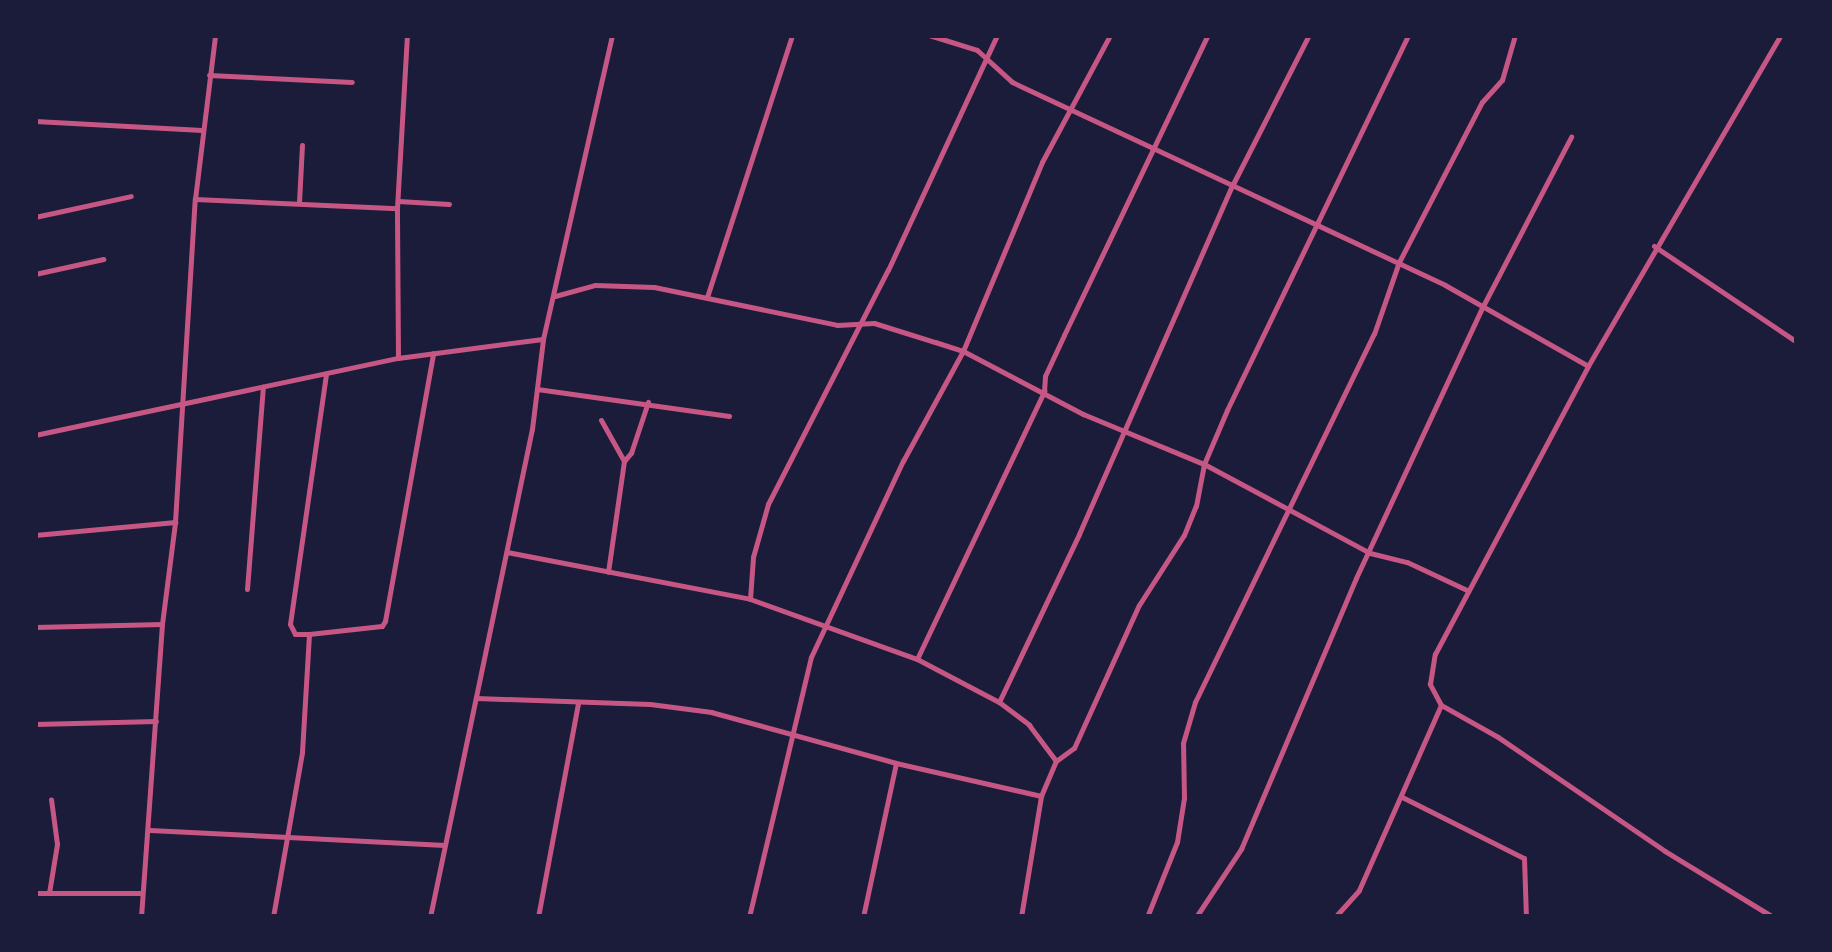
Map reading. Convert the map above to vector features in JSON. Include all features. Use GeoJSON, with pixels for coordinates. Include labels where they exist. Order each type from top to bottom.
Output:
{"type":"FeatureCollection","features":[{"type":"Feature","properties":{"kind":"street"},"geometry":{"type":"LineString","coordinates":[[141,917],[162,624],[175,522],[195,199],[215,35]]}},
{"type":"Feature","properties":{"kind":"street"},"geometry":{"type":"LineString","coordinates":[[398,358],[397,204],[406,35]]}},
{"type":"Feature","properties":{"kind":"street"},"geometry":{"type":"LineString","coordinates":[[430,917],[507,552],[543,339],[556,296],[612,35]]}},
{"type":"Feature","properties":{"kind":"street"},"geometry":{"type":"LineString","coordinates":[[707,297],[792,35]]}},
{"type":"Feature","properties":{"kind":"street"},"geometry":{"type":"LineString","coordinates":[[929,35],[965,44],[986,56],[1012,82],[1399,262],[1588,366]]}},
{"type":"Feature","properties":{"kind":"street"},"geometry":{"type":"LineString","coordinates":[[750,599],[753,557],[768,504],[998,35]]}},
{"type":"Feature","properties":{"kind":"street"},"geometry":{"type":"LineString","coordinates":[[748,917],[790,734],[824,625],[903,461],[963,351],[1068,109],[1110,35]]}},
{"type":"Feature","properties":{"kind":"street"},"geometry":{"type":"LineString","coordinates":[[918,660],[1044,391],[1044,376],[1208,35]]}},
{"type":"Feature","properties":{"kind":"street"},"geometry":{"type":"LineString","coordinates":[[999,702],[1233,184],[1309,35]]}},
{"type":"Feature","properties":{"kind":"street"},"geometry":{"type":"LineString","coordinates":[[1021,917],[1041,796],[1056,761],[1074,748],[1139,605],[1184,535],[1196,506],[1204,464],[1408,35]]}},
{"type":"Feature","properties":{"kind":"street"},"geometry":{"type":"LineString","coordinates":[[1147,917],[1177,842],[1184,798],[1183,743],[1195,702],[1374,334],[1399,262],[1482,102],[1502,80],[1515,35]]}},
{"type":"Feature","properties":{"kind":"street"},"geometry":{"type":"LineString","coordinates":[[1774,917],[1665,851],[1498,736],[1441,705],[1430,684],[1431,664],[1467,590],[1654,246],[1779,36]]}},
{"type":"Feature","properties":{"kind":"street"},"geometry":{"type":"LineString","coordinates":[[209,75],[352,82]]}},
{"type":"Feature","properties":{"kind":"street"},"geometry":{"type":"LineString","coordinates":[[35,121],[202,130]]}},
{"type":"Feature","properties":{"kind":"street"},"geometry":{"type":"LineString","coordinates":[[1196,917],[1249,833],[1370,553],[1483,306],[1571,137]]}},
{"type":"Feature","properties":{"kind":"street"},"geometry":{"type":"LineString","coordinates":[[299,202],[302,145]]}},
{"type":"Feature","properties":{"kind":"street"},"geometry":{"type":"LineString","coordinates":[[35,218],[130,196]]}},
{"type":"Feature","properties":{"kind":"street"},"geometry":{"type":"LineString","coordinates":[[195,199],[448,204]]}},
{"type":"Feature","properties":{"kind":"street"},"geometry":{"type":"LineString","coordinates":[[1654,246],[1797,342]]}},
{"type":"Feature","properties":{"kind":"street"},"geometry":{"type":"LineString","coordinates":[[35,274],[103,258]]}},
{"type":"Feature","properties":{"kind":"street"},"geometry":{"type":"LineString","coordinates":[[556,296],[595,285],[654,287],[857,327],[874,323],[963,351],[1123,432],[1204,464],[1288,513],[1370,553],[1407,562],[1467,590]]}},
{"type":"Feature","properties":{"kind":"street"},"geometry":{"type":"LineString","coordinates":[[35,435],[398,358],[543,339]]}},
{"type":"Feature","properties":{"kind":"street"},"geometry":{"type":"LineString","coordinates":[[326,374],[290,624],[295,634],[382,626],[385,621],[433,353]]}},
{"type":"Feature","properties":{"kind":"street"},"geometry":{"type":"LineString","coordinates":[[247,588],[263,387]]}},
{"type":"Feature","properties":{"kind":"street"},"geometry":{"type":"LineString","coordinates":[[537,389],[729,416]]}},
{"type":"Feature","properties":{"kind":"street"},"geometry":{"type":"LineString","coordinates":[[608,572],[624,461],[631,454],[648,402]]}},
{"type":"Feature","properties":{"kind":"street"},"geometry":{"type":"LineString","coordinates":[[601,420],[624,461]]}},
{"type":"Feature","properties":{"kind":"street"},"geometry":{"type":"LineString","coordinates":[[35,534],[175,522]]}},
{"type":"Feature","properties":{"kind":"street"},"geometry":{"type":"LineString","coordinates":[[507,552],[750,599],[918,660],[999,702],[1030,725],[1056,761]]}},
{"type":"Feature","properties":{"kind":"street"},"geometry":{"type":"LineString","coordinates":[[35,627],[162,624]]}},
{"type":"Feature","properties":{"kind":"street"},"geometry":{"type":"LineString","coordinates":[[273,917],[302,752],[310,634]]}},
{"type":"Feature","properties":{"kind":"street"},"geometry":{"type":"LineString","coordinates":[[476,698],[711,712],[896,763],[1041,796]]}},
{"type":"Feature","properties":{"kind":"street"},"geometry":{"type":"LineString","coordinates":[[538,917],[578,703]]}},
{"type":"Feature","properties":{"kind":"street"},"geometry":{"type":"LineString","coordinates":[[1336,917],[1359,890],[1441,705]]}},
{"type":"Feature","properties":{"kind":"street"},"geometry":{"type":"LineString","coordinates":[[35,724],[156,721]]}},
{"type":"Feature","properties":{"kind":"street"},"geometry":{"type":"LineString","coordinates":[[863,917],[896,763]]}},
{"type":"Feature","properties":{"kind":"street"},"geometry":{"type":"LineString","coordinates":[[1402,796],[1524,858],[1526,917]]}},
{"type":"Feature","properties":{"kind":"street"},"geometry":{"type":"LineString","coordinates":[[49,893],[57,844],[50,800]]}},
{"type":"Feature","properties":{"kind":"street"},"geometry":{"type":"LineString","coordinates":[[150,830],[445,845]]}},
{"type":"Feature","properties":{"kind":"street"},"geometry":{"type":"LineString","coordinates":[[35,893],[143,894]]}}]}
